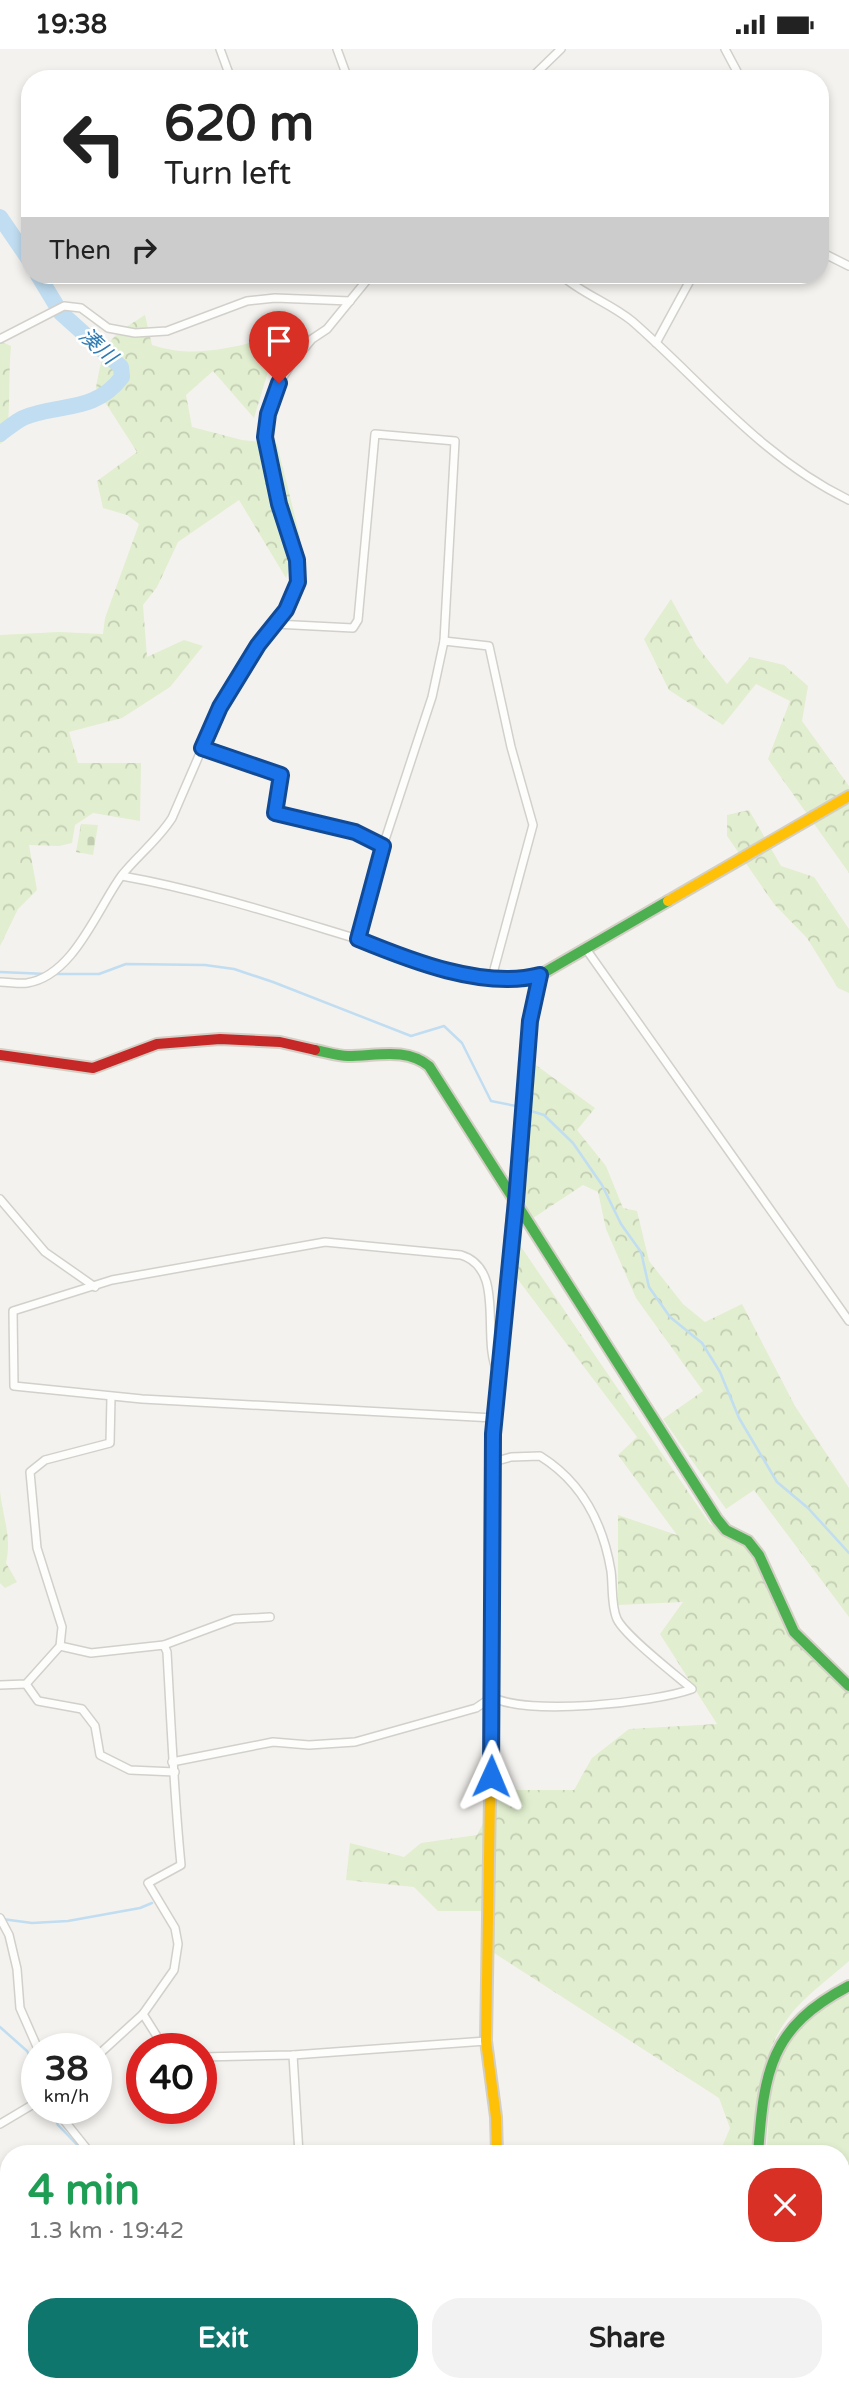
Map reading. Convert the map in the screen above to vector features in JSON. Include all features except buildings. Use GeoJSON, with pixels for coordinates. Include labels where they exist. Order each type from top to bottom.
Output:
{"type":"FeatureCollection","features":[{"type":"Feature","properties":{"kind":"street"},"geometry":{"type":"LineString","coordinates":[[220,49],[228,70]]}},
{"type":"Feature","properties":{"kind":"street"},"geometry":{"type":"LineString","coordinates":[[337,49],[345,70]]}},
{"type":"Feature","properties":{"kind":"street"},"geometry":{"type":"LineString","coordinates":[[539,70],[561,49]]}},
{"type":"Feature","properties":{"kind":"street"},"geometry":{"type":"LineString","coordinates":[[725,49],[736,70]]}},
{"type":"Feature","properties":{"kind":"street"},"geometry":{"type":"LineString","coordinates":[[829,256],[849,267]]}},
{"type":"Feature","properties":{"kind":"street"},"geometry":{"type":"LineString","coordinates":[[0,982],[29,983],[53,970],[89,931],[122,876],[163,832],[220,707],[286,610],[298,582],[297,560],[279,504],[265,437],[268,414],[279,383],[292,363],[364,284]]}},
{"type":"Feature","properties":{"kind":"street"},"geometry":{"type":"LineString","coordinates":[[576,284],[616,308],[656,342],[740,426],[827,489],[849,500]]}},
{"type":"Feature","properties":{"kind":"street"},"geometry":{"type":"LineString","coordinates":[[656,342],[688,284]]}},
{"type":"Feature","properties":{"kind":"street"},"geometry":{"type":"LineString","coordinates":[[0,339],[64,306],[81,308],[108,328],[135,333],[167,331],[247,300],[275,298],[350,301]]}},
{"type":"Feature","properties":{"kind":"street"},"geometry":{"type":"LineString","coordinates":[[275,624],[353,628],[358,620],[374,434],[455,441],[444,641],[432,697],[383,846],[358,939]]}},
{"type":"Feature","properties":{"kind":"street"},"geometry":{"type":"LineString","coordinates":[[444,641],[489,646],[511,747],[533,825],[492,977]]}},
{"type":"Feature","properties":{"kind":"street"},"geometry":{"type":"LineString","coordinates":[[202,748],[281,775],[275,813],[355,832],[383,846]]}},
{"type":"Feature","properties":{"kind":"street"},"geometry":{"type":"LineString","coordinates":[[122,876],[174,886],[358,939],[426,966],[492,977],[523,979],[540,975],[849,796]]}},
{"type":"Feature","properties":{"kind":"street"},"geometry":{"type":"LineString","coordinates":[[586,949],[849,1321]]}},
{"type":"Feature","properties":{"kind":"street"},"geometry":{"type":"LineString","coordinates":[[496,2145],[496,2117],[486,2041],[492,1697],[492,1462],[530,1021],[540,975]]}},
{"type":"Feature","properties":{"kind":"street"},"geometry":{"type":"LineString","coordinates":[[0,1055],[93,1067],[157,1044],[220,1039],[281,1041],[345,1056],[409,1054],[429,1066],[516,1201],[530,1229],[717,1519],[726,1530],[748,1541],[759,1555],[794,1632],[849,1686]]}},
{"type":"Feature","properties":{"kind":"street"},"geometry":{"type":"LineString","coordinates":[[0,1199],[45,1252],[95,1287]]}},
{"type":"Feature","properties":{"kind":"street"},"geometry":{"type":"LineString","coordinates":[[494,1418],[111,1397],[14,1386],[13,1311],[112,1280],[325,1242],[461,1255],[473,1259],[477,1264],[491,1299],[489,1327],[494,1365],[499,1374]]}},
{"type":"Feature","properties":{"kind":"street"},"geometry":{"type":"LineString","coordinates":[[0,1685],[26,1684],[60,1646],[62,1627],[37,1548],[30,1472],[44,1460],[110,1443],[111,1397]]}},
{"type":"Feature","properties":{"kind":"street"},"geometry":{"type":"LineString","coordinates":[[492,1462],[511,1457],[540,1456],[574,1483],[593,1511],[601,1534],[610,1568],[616,1617],[692,1689],[656,1698],[565,1708],[503,1703],[492,1697]]}},
{"type":"Feature","properties":{"kind":"street"},"geometry":{"type":"LineString","coordinates":[[60,1646],[103,1653],[119,1648],[164,1645],[234,1619],[270,1617]]}},
{"type":"Feature","properties":{"kind":"street"},"geometry":{"type":"LineString","coordinates":[[112,2042],[143,2014],[172,1974],[178,1944],[167,1913],[148,1883],[181,1865],[175,1772],[172,1762],[167,1652],[164,1645]]}},
{"type":"Feature","properties":{"kind":"street"},"geometry":{"type":"LineString","coordinates":[[26,1684],[38,1701],[82,1709],[95,1726],[100,1755],[130,1770],[175,1772]]}},
{"type":"Feature","properties":{"kind":"street"},"geometry":{"type":"LineString","coordinates":[[172,1762],[273,1742],[309,1745],[355,1742],[476,1707],[492,1697]]}},
{"type":"Feature","properties":{"kind":"street"},"geometry":{"type":"LineString","coordinates":[[0,1918],[9,1935],[15,1958],[20,2008],[31,2033]]}},
{"type":"Feature","properties":{"kind":"street"},"geometry":{"type":"LineString","coordinates":[[759,2145],[763,2089],[774,2053],[802,2014],[817,2002],[849,1986]]}},
{"type":"Feature","properties":{"kind":"street"},"geometry":{"type":"LineString","coordinates":[[143,2014],[155,2033]]}},
{"type":"Feature","properties":{"kind":"street"},"geometry":{"type":"LineString","coordinates":[[217,2057],[293,2055],[486,2041]]}},
{"type":"Feature","properties":{"kind":"street"},"geometry":{"type":"LineString","coordinates":[[293,2055],[298,2145]]}},
{"type":"Feature","properties":{"kind":"street"},"geometry":{"type":"LineString","coordinates":[[0,2124],[21,2112]]}},
{"type":"Feature","properties":{"kind":"street"},"geometry":{"type":"LineString","coordinates":[[67,2124],[84,2145]]}},
{"type":"Feature","properties":{"kind":"green space"},"geometry":{"type":"Polygon","coordinates":[[[145,315],[152,345],[194,352],[264,340],[274,352],[254,418],[213,371],[186,395],[192,427],[242,440],[277,444],[300,537],[286,578],[239,500],[178,542],[157,587],[143,605],[147,657],[184,640],[203,646],[170,687],[122,718],[69,732],[78,763],[141,763],[140,821],[93,813],[75,825],[72,843],[59,846],[29,845],[37,890],[18,909],[0,946],[0,635],[59,632],[103,634],[105,618],[139,524],[127,515],[103,508],[97,481],[137,452],[96,388],[109,344],[122,330],[145,315]]]}},
{"type":"Feature","properties":{"kind":"green space"},"geometry":{"type":"Polygon","coordinates":[[[0,341],[11,346],[8,428],[6,440],[0,444],[0,341]]]}},
{"type":"Feature","properties":{"kind":"green space"},"geometry":{"type":"Polygon","coordinates":[[[671,599],[697,646],[727,684],[750,657],[784,665],[808,686],[802,721],[849,786],[849,873],[768,759],[790,701],[756,684],[723,725],[669,690],[644,639],[671,599]]]}},
{"type":"Feature","properties":{"kind":"green space"},"geometry":{"type":"Polygon","coordinates":[[[749,810],[781,866],[814,877],[849,929],[849,993],[838,988],[807,938],[774,904],[727,836],[727,815],[749,810]]]}},
{"type":"Feature","properties":{"kind":"green space"},"geometry":{"type":"Polygon","coordinates":[[[81,824],[98,825],[93,855],[76,852],[81,824]]]}},
{"type":"Feature","properties":{"kind":"green space"},"geometry":{"type":"Polygon","coordinates":[[[533,1063],[595,1108],[577,1130],[606,1166],[623,1208],[637,1211],[649,1261],[683,1304],[705,1322],[742,1304],[795,1406],[849,1488],[849,1617],[754,1490],[726,1509],[663,1419],[703,1391],[636,1298],[606,1229],[598,1192],[583,1185],[524,1224],[533,1063]]]}},
{"type":"Feature","properties":{"kind":"green space"},"geometry":{"type":"Polygon","coordinates":[[[513,1235],[710,1524],[741,1538],[764,1576],[791,1635],[849,1692],[849,1961],[796,2008],[774,2041],[758,2096],[753,2145],[723,2145],[730,2128],[719,2098],[494,1953],[485,1911],[438,1911],[414,1887],[346,1880],[350,1843],[404,1857],[421,1843],[477,1835],[500,1790],[574,1790],[592,1758],[629,1729],[717,1724],[660,1634],[683,1602],[618,1605],[618,1515],[677,1535],[618,1455],[637,1437],[516,1277],[513,1235]]]}},
{"type":"Feature","properties":{"kind":"green space"},"geometry":{"type":"Polygon","coordinates":[[[0,1491],[8,1536],[6,1563],[17,1582],[5,1588],[0,1583],[0,1491]]]}},
{"type":"Feature","properties":{"kind":"green space"},"geometry":{"type":"Polygon","coordinates":[[[849,1995],[849,2145],[767,2145],[772,2083],[778,2060],[802,2025],[812,2015],[849,1995]]]}},
{"type":"Feature","properties":{"kind":"waterway","name":"湊川"},"geometry":{"type":"LineString","coordinates":[[0,217],[21,248]]}},
{"type":"Feature","properties":{"kind":"waterway","name":"湊川"},"geometry":{"type":"LineString","coordinates":[[0,434],[23,418],[36,413],[75,406],[100,397],[122,377],[121,367],[61,313],[43,284]]}},
{"type":"Feature","properties":{"kind":"waterway"},"geometry":{"type":"LineString","coordinates":[[54,974],[99,974],[126,964],[205,965],[234,969],[273,982],[411,1036],[444,1026],[462,1043],[491,1101],[516,1106]]}},
{"type":"Feature","properties":{"kind":"waterway"},"geometry":{"type":"LineString","coordinates":[[0,972],[47,974]]}},
{"type":"Feature","properties":{"kind":"waterway"},"geometry":{"type":"LineString","coordinates":[[531,1111],[544,1115],[573,1143],[602,1185],[621,1224],[641,1252],[649,1287],[670,1317],[702,1343],[720,1372],[739,1418],[777,1482],[808,1508],[849,1553]]}},
{"type":"Feature","properties":{"kind":"waterway"},"geometry":{"type":"LineString","coordinates":[[2,1919],[32,1923],[68,1921],[140,1908],[152,1903]]}},
{"type":"Feature","properties":{"kind":"waterway"},"geometry":{"type":"LineString","coordinates":[[0,2027],[21,2046]]}},
{"type":"Feature","properties":{"kind":"waterway"},"geometry":{"type":"LineString","coordinates":[[58,2124],[77,2145]]}},
{"type":"Feature","properties":{"kind":"traffic: fast"},"geometry":{"type":"LineString","coordinates":[[496,1400],[530,1021],[540,975],[668,901]]}},
{"type":"Feature","properties":{"kind":"traffic: fast"},"geometry":{"type":"LineString","coordinates":[[315,1050],[344,1056],[401,1054],[411,1056],[429,1066],[717,1519],[726,1530],[748,1541],[759,1555],[794,1632],[849,1686]]}},
{"type":"Feature","properties":{"kind":"traffic: fast"},"geometry":{"type":"LineString","coordinates":[[759,2145],[764,2099],[776,2054],[787,2035],[802,2018],[849,1986]]}},
{"type":"Feature","properties":{"kind":"traffic: slow"},"geometry":{"type":"LineString","coordinates":[[668,901],[849,796]]}},
{"type":"Feature","properties":{"kind":"traffic: slow"},"geometry":{"type":"LineString","coordinates":[[492,1675],[486,2041],[496,2117],[497,2145]]}},
{"type":"Feature","properties":{"kind":"traffic: jam"},"geometry":{"type":"LineString","coordinates":[[0,1055],[93,1068],[157,1044],[220,1039],[280,1042],[315,1050]]}},
{"type":"Feature","properties":{"kind":"traffic: jam"},"geometry":{"type":"LineString","coordinates":[[492,1675],[493,1434],[496,1400]]}},
{"type":"Feature","properties":{"kind":"route"},"geometry":{"type":"LineString","coordinates":[[279,383],[268,414],[265,437],[279,504],[297,560],[298,582],[286,610],[258,645],[220,707],[202,748],[281,775],[275,813],[355,832],[383,846],[358,939],[426,966],[492,977],[523,979],[540,975],[530,1021],[516,1201],[493,1434],[491,1776]]}}]}
